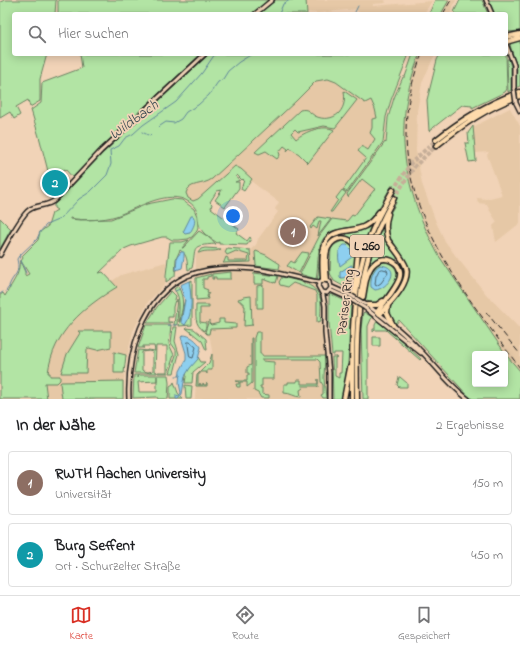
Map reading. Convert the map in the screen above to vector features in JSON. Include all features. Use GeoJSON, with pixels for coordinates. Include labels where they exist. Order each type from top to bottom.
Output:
{"type":"FeatureCollection","features":[{"type":"Feature","properties":{"kind":"highway"},"geometry":{"type":"LineString","coordinates":[[508,37],[520,34]]}},
{"type":"Feature","properties":{"kind":"highway"},"geometry":{"type":"LineString","coordinates":[[508,42],[520,38]]}},
{"type":"Feature","properties":{"kind":"highway"},"geometry":{"type":"LineString","coordinates":[[436,140],[473,114],[517,91]]}},
{"type":"Feature","properties":{"kind":"highway"},"geometry":{"type":"LineString","coordinates":[[436,146],[476,116],[520,96]]}},
{"type":"Feature","properties":{"kind":"highway","name":"Pariser Ring"},"geometry":{"type":"LineString","coordinates":[[323,281],[323,253],[326,241],[330,236],[338,232],[360,228],[369,223],[375,218],[393,190],[382,210],[364,253],[354,307],[352,399]]}},
{"type":"Feature","properties":{"kind":"highway","name":"Pariser Ring"},"geometry":{"type":"LineString","coordinates":[[358,399],[357,380],[361,287],[369,252],[380,225],[394,198],[386,220],[386,230],[388,240],[405,266],[407,276],[403,285],[388,305]]}},
{"type":"Feature","properties":{"kind":"highway"},"geometry":{"type":"LineString","coordinates":[[323,281],[328,249],[333,242],[344,238],[354,242],[358,252],[354,307]]}},
{"type":"Feature","properties":{"kind":"highway"},"geometry":{"type":"LineString","coordinates":[[360,311],[367,276],[371,268],[375,262],[380,260],[392,260],[400,272],[400,276],[398,283],[386,298],[377,315]]}},
{"type":"Feature","properties":{"kind":"highway"},"geometry":{"type":"LineString","coordinates":[[366,306],[377,305],[386,298]]}},
{"type":"Feature","properties":{"kind":"highway"},"geometry":{"type":"LineString","coordinates":[[377,315],[388,305]]}},
{"type":"Feature","properties":{"kind":"highway"},"geometry":{"type":"LineString","coordinates":[[388,305],[387,312],[393,325]]}},
{"type":"Feature","properties":{"kind":"highway"},"geometry":{"type":"LineString","coordinates":[[344,399],[352,353]]}},
{"type":"Feature","properties":{"kind":"street"},"geometry":{"type":"LineString","coordinates":[[257,12],[272,0]]}},
{"type":"Feature","properties":{"kind":"street"},"geometry":{"type":"LineString","coordinates":[[486,0],[491,12]]}},
{"type":"Feature","properties":{"kind":"street"},"geometry":{"type":"LineString","coordinates":[[508,48],[514,65],[517,91],[516,103],[520,111]]}},
{"type":"Feature","properties":{"kind":"street"},"geometry":{"type":"LineString","coordinates":[[0,255],[13,232],[28,211],[34,208],[49,205],[55,200],[101,151],[203,56]]}},
{"type":"Feature","properties":{"kind":"street"},"geometry":{"type":"LineString","coordinates":[[129,399],[129,377],[132,358],[143,322],[152,307],[164,293],[177,282],[193,274],[223,269],[252,269],[279,272],[307,280],[330,282],[330,290],[324,306]]}},
{"type":"Feature","properties":{"kind":"street"},"geometry":{"type":"LineString","coordinates":[[307,280],[318,286],[322,292],[329,373],[329,399]]}},
{"type":"Feature","properties":{"kind":"street"},"geometry":{"type":"LineString","coordinates":[[318,286],[323,281]]}},
{"type":"Feature","properties":{"kind":"street"},"geometry":{"type":"LineString","coordinates":[[322,292],[330,290],[350,297],[366,306],[417,351],[423,354]]}},
{"type":"Feature","properties":{"kind":"street"},"geometry":{"type":"LineString","coordinates":[[377,315],[393,325],[468,399]]}},
{"type":"Feature","properties":{"kind":"shaded area"},"geometry":{"type":"Polygon","coordinates":[[[306,0],[385,0],[386,3],[373,4],[373,6],[432,1],[425,12],[358,12],[356,9],[327,12],[306,12],[306,0]]]}},
{"type":"Feature","properties":{"kind":"shaded area"},"geometry":{"type":"Polygon","coordinates":[[[449,0],[456,0],[451,12],[442,12],[449,0]]]}},
{"type":"Feature","properties":{"kind":"shaded area"},"geometry":{"type":"Polygon","coordinates":[[[419,56],[434,56],[422,83],[417,111],[416,151],[422,184],[436,222],[445,241],[486,294],[520,329],[520,371],[508,357],[508,351],[504,351],[439,256],[431,241],[410,187],[404,157],[404,116],[415,65],[419,56]]]}},
{"type":"Feature","properties":{"kind":"shaded area"},"geometry":{"type":"Polygon","coordinates":[[[303,74],[356,78],[386,117],[385,142],[389,175],[359,221],[323,231],[300,273],[317,279],[315,288],[320,310],[325,352],[326,399],[195,399],[196,376],[209,363],[212,351],[210,338],[198,327],[196,322],[196,254],[200,250],[204,249],[240,248],[250,250],[256,245],[258,239],[278,212],[275,209],[279,202],[236,170],[195,208],[187,201],[180,198],[180,192],[303,74]]]}},
{"type":"Feature","properties":{"kind":"shaded area"},"geometry":{"type":"Polygon","coordinates":[[[510,108],[520,126],[520,223],[496,242],[493,226],[497,222],[487,204],[478,203],[477,198],[486,199],[502,195],[487,155],[489,152],[475,153],[473,127],[510,108]]]}},
{"type":"Feature","properties":{"kind":"shaded area"},"geometry":{"type":"Polygon","coordinates":[[[166,262],[165,284],[148,302],[133,331],[125,366],[123,399],[47,399],[45,381],[50,353],[65,325],[111,280],[112,281],[121,275],[166,262]]]}},
{"type":"Feature","properties":{"kind":"green space"},"geometry":{"type":"Polygon","coordinates":[[[5,0],[56,0],[55,12],[12,12],[12,56],[46,56],[40,79],[40,101],[30,107],[28,100],[16,107],[20,115],[14,119],[10,112],[0,118],[0,2],[5,0]]]}},
{"type":"Feature","properties":{"kind":"green space"},"geometry":{"type":"Polygon","coordinates":[[[58,0],[270,0],[255,12],[58,12],[58,0]]]}},
{"type":"Feature","properties":{"kind":"green space"},"geometry":{"type":"Polygon","coordinates":[[[276,0],[306,0],[307,12],[261,12],[276,0]]]}},
{"type":"Feature","properties":{"kind":"green space"},"geometry":{"type":"Polygon","coordinates":[[[435,0],[449,0],[442,12],[430,12],[435,0]]]}},
{"type":"Feature","properties":{"kind":"green space"},"geometry":{"type":"Polygon","coordinates":[[[460,0],[482,0],[487,12],[454,12],[460,0]]]}},
{"type":"Feature","properties":{"kind":"green space"},"geometry":{"type":"Polygon","coordinates":[[[487,0],[520,0],[520,31],[508,32],[508,12],[492,12],[487,0]]]}},
{"type":"Feature","properties":{"kind":"green space"},"geometry":{"type":"Polygon","coordinates":[[[520,40],[520,86],[516,88],[517,69],[510,45],[512,42],[520,40]]]}},
{"type":"Feature","properties":{"kind":"green space"},"geometry":{"type":"Polygon","coordinates":[[[80,56],[199,56],[110,139],[74,179],[65,169],[50,179],[31,110],[41,103],[42,83],[82,68],[80,56]]]}},
{"type":"Feature","properties":{"kind":"green space"},"geometry":{"type":"Polygon","coordinates":[[[207,56],[408,56],[386,117],[383,142],[347,192],[343,190],[366,158],[358,151],[362,146],[368,150],[375,139],[370,133],[372,128],[372,119],[377,118],[371,100],[365,103],[336,82],[328,79],[316,81],[212,179],[190,187],[186,193],[188,198],[193,201],[198,199],[235,166],[241,169],[252,179],[244,191],[241,189],[244,180],[237,175],[236,177],[240,180],[235,182],[239,182],[239,188],[225,207],[215,200],[222,190],[217,191],[210,202],[212,204],[211,208],[239,229],[236,233],[247,241],[250,237],[251,239],[247,245],[217,243],[202,231],[199,226],[196,209],[193,205],[181,198],[162,198],[116,216],[95,220],[111,219],[147,204],[172,199],[182,200],[194,209],[197,216],[198,227],[197,231],[192,237],[188,239],[172,240],[167,237],[162,237],[124,249],[99,273],[103,272],[117,287],[82,312],[63,333],[56,345],[51,358],[48,373],[50,373],[50,376],[60,376],[60,380],[57,383],[45,383],[47,399],[0,399],[0,295],[3,293],[5,296],[17,275],[20,261],[25,272],[25,276],[29,274],[21,261],[23,258],[22,256],[38,240],[40,232],[48,226],[52,213],[57,210],[54,208],[54,205],[103,153],[207,56]]]}},
{"type":"Feature","properties":{"kind":"green space"},"geometry":{"type":"Polygon","coordinates":[[[412,56],[419,56],[411,80],[406,106],[404,132],[405,157],[417,207],[439,256],[504,351],[472,351],[472,387],[508,387],[508,357],[520,371],[520,399],[473,399],[469,397],[399,320],[396,324],[389,316],[391,304],[407,280],[408,273],[387,230],[389,215],[396,203],[393,184],[375,215],[371,219],[358,226],[332,231],[326,236],[322,241],[318,255],[316,279],[300,274],[320,235],[332,219],[347,221],[352,215],[354,216],[374,190],[376,190],[362,179],[348,197],[347,194],[385,142],[386,143],[388,118],[394,98],[403,77],[405,77],[412,56]]]}},
{"type":"Feature","properties":{"kind":"green space"},"geometry":{"type":"Polygon","coordinates":[[[439,56],[506,56],[507,89],[505,92],[472,108],[472,106],[462,105],[429,131],[427,100],[439,56]]]}},
{"type":"Feature","properties":{"kind":"green space"},"geometry":{"type":"Polygon","coordinates":[[[507,59],[509,59],[511,68],[511,90],[508,92],[507,59]]]}},
{"type":"Feature","properties":{"kind":"green space"},"geometry":{"type":"Polygon","coordinates":[[[344,91],[357,100],[335,128],[324,126],[298,132],[295,129],[291,133],[296,139],[304,134],[320,128],[330,128],[334,130],[308,163],[290,148],[287,151],[288,149],[284,146],[279,152],[280,155],[277,159],[266,151],[259,154],[255,152],[300,110],[307,110],[315,116],[321,118],[331,118],[337,115],[343,105],[344,91]]]}},
{"type":"Feature","properties":{"kind":"green space"},"geometry":{"type":"Polygon","coordinates":[[[473,126],[476,161],[469,162],[465,143],[469,143],[468,133],[473,126]]]}},
{"type":"Feature","properties":{"kind":"green space"},"geometry":{"type":"Polygon","coordinates":[[[342,190],[346,193],[332,212],[330,212],[338,200],[336,198],[342,190]]]}},
{"type":"Feature","properties":{"kind":"green space"},"geometry":{"type":"Polygon","coordinates":[[[318,217],[331,219],[318,236],[321,221],[319,221],[317,229],[313,226],[311,229],[310,227],[318,217]]]}},
{"type":"Feature","properties":{"kind":"green space"},"geometry":{"type":"Polygon","coordinates":[[[0,218],[11,229],[0,249],[0,218]]]}},
{"type":"Feature","properties":{"kind":"green space"},"geometry":{"type":"Polygon","coordinates":[[[369,226],[372,227],[364,250],[358,242],[345,236],[348,233],[361,231],[369,226]]]}},
{"type":"Feature","properties":{"kind":"green space"},"geometry":{"type":"Polygon","coordinates":[[[381,228],[384,229],[386,242],[398,257],[395,260],[382,256],[369,264],[381,228]]]}},
{"type":"Feature","properties":{"kind":"green space"},"geometry":{"type":"Polygon","coordinates":[[[199,231],[216,244],[196,248],[192,268],[188,270],[186,256],[180,250],[176,259],[175,276],[166,282],[170,242],[182,242],[189,240],[183,248],[199,231]]]}},
{"type":"Feature","properties":{"kind":"green space"},"geometry":{"type":"Polygon","coordinates":[[[328,237],[321,279],[317,281],[319,258],[322,245],[328,237]]]}},
{"type":"Feature","properties":{"kind":"green space"},"geometry":{"type":"Polygon","coordinates":[[[342,241],[352,244],[356,253],[352,291],[334,281],[330,273],[331,249],[334,245],[342,241]]]}},
{"type":"Feature","properties":{"kind":"green space"},"geometry":{"type":"Polygon","coordinates":[[[227,248],[250,250],[251,262],[223,263],[226,257],[228,258],[228,261],[248,261],[249,255],[236,251],[227,255],[225,252],[227,248]]]}},
{"type":"Feature","properties":{"kind":"green space"},"geometry":{"type":"Polygon","coordinates":[[[201,249],[221,249],[198,253],[201,249]]]}},
{"type":"Feature","properties":{"kind":"green space"},"geometry":{"type":"Polygon","coordinates":[[[256,251],[266,255],[280,264],[279,269],[256,266],[256,251]]]}},
{"type":"Feature","properties":{"kind":"green space"},"geometry":{"type":"Polygon","coordinates":[[[302,252],[309,253],[299,273],[287,266],[291,261],[294,263],[302,252]]]}},
{"type":"Feature","properties":{"kind":"green space"},"geometry":{"type":"Polygon","coordinates":[[[380,262],[392,265],[396,270],[397,278],[383,299],[377,303],[374,303],[365,300],[366,289],[373,270],[380,262]]]}},
{"type":"Feature","properties":{"kind":"green space"},"geometry":{"type":"Polygon","coordinates":[[[231,272],[231,279],[216,279],[216,277],[213,277],[214,279],[212,279],[212,274],[231,272]]]}},
{"type":"Feature","properties":{"kind":"green space"},"geometry":{"type":"Polygon","coordinates":[[[254,273],[278,276],[276,283],[266,280],[266,278],[265,280],[263,279],[263,284],[254,284],[254,273]]]}},
{"type":"Feature","properties":{"kind":"green space"},"geometry":{"type":"Polygon","coordinates":[[[211,274],[211,276],[207,277],[207,279],[203,279],[203,288],[208,290],[207,292],[209,293],[207,296],[208,299],[196,300],[196,278],[211,274]]]}},
{"type":"Feature","properties":{"kind":"green space"},"geometry":{"type":"Polygon","coordinates":[[[282,277],[307,284],[317,291],[320,296],[321,303],[321,321],[317,322],[317,296],[315,291],[293,283],[288,287],[280,285],[279,282],[282,277]]]}},
{"type":"Feature","properties":{"kind":"green space"},"geometry":{"type":"Polygon","coordinates":[[[192,280],[192,325],[179,326],[185,299],[181,286],[192,280]]]}},
{"type":"Feature","properties":{"kind":"green space"},"geometry":{"type":"Polygon","coordinates":[[[263,285],[263,308],[257,308],[257,286],[263,285]]]}},
{"type":"Feature","properties":{"kind":"green space"},"geometry":{"type":"Polygon","coordinates":[[[178,286],[183,304],[179,322],[179,301],[174,289],[178,286]]]}},
{"type":"Feature","properties":{"kind":"green space"},"geometry":{"type":"Polygon","coordinates":[[[171,291],[176,296],[173,307],[173,317],[168,317],[168,322],[172,322],[147,323],[157,307],[171,291]]]}},
{"type":"Feature","properties":{"kind":"green space"},"geometry":{"type":"Polygon","coordinates":[[[331,294],[351,304],[348,363],[342,399],[333,399],[332,357],[337,357],[335,358],[335,376],[339,378],[339,373],[341,373],[342,353],[334,353],[334,355],[332,355],[329,323],[329,296],[331,294]]]}},
{"type":"Feature","properties":{"kind":"green space"},"geometry":{"type":"Polygon","coordinates":[[[251,296],[253,325],[244,326],[245,306],[244,303],[241,303],[238,299],[251,296]]]}},
{"type":"Feature","properties":{"kind":"green space"},"geometry":{"type":"Polygon","coordinates":[[[177,299],[177,325],[174,325],[177,299]]]}},
{"type":"Feature","properties":{"kind":"green space"},"geometry":{"type":"Polygon","coordinates":[[[196,305],[209,305],[209,308],[200,308],[200,322],[206,323],[204,331],[197,323],[196,305]]]}},
{"type":"Feature","properties":{"kind":"green space"},"geometry":{"type":"Polygon","coordinates":[[[364,312],[372,317],[368,326],[368,399],[363,399],[361,329],[364,312]]]}},
{"type":"Feature","properties":{"kind":"green space"},"geometry":{"type":"Polygon","coordinates":[[[219,319],[224,319],[224,323],[236,324],[236,328],[210,329],[209,334],[207,334],[205,332],[209,320],[211,325],[219,323],[219,319]]]}},
{"type":"Feature","properties":{"kind":"green space"},"geometry":{"type":"Polygon","coordinates":[[[377,321],[394,334],[421,359],[420,360],[386,330],[375,330],[373,332],[377,321]]]}},
{"type":"Feature","properties":{"kind":"green space"},"geometry":{"type":"Polygon","coordinates":[[[146,325],[171,325],[169,344],[174,355],[168,373],[158,373],[167,372],[167,346],[156,346],[155,371],[157,373],[148,373],[153,371],[153,352],[148,350],[155,351],[154,346],[143,346],[143,348],[138,348],[146,325]]]}},
{"type":"Feature","properties":{"kind":"green space"},"geometry":{"type":"Polygon","coordinates":[[[173,327],[177,327],[175,341],[179,354],[174,373],[170,373],[176,355],[176,350],[171,343],[173,327]]]}},
{"type":"Feature","properties":{"kind":"green space"},"geometry":{"type":"Polygon","coordinates":[[[186,328],[194,329],[206,339],[207,350],[202,341],[186,328]]]}},
{"type":"Feature","properties":{"kind":"green space"},"geometry":{"type":"Polygon","coordinates":[[[78,331],[111,331],[111,347],[97,350],[87,349],[86,373],[61,373],[67,354],[80,333],[78,331]]]}},
{"type":"Feature","properties":{"kind":"green space"},"geometry":{"type":"Polygon","coordinates":[[[256,332],[260,332],[260,354],[262,354],[262,356],[325,356],[324,378],[326,398],[323,398],[321,395],[323,394],[323,385],[321,382],[320,362],[317,359],[262,359],[262,361],[274,362],[274,379],[262,379],[262,386],[260,386],[260,388],[262,388],[262,394],[269,395],[269,398],[261,398],[258,393],[254,391],[254,338],[256,332]]]}},
{"type":"Feature","properties":{"kind":"green space"},"geometry":{"type":"Polygon","coordinates":[[[373,337],[380,337],[380,346],[373,346],[373,337]]]}},
{"type":"Feature","properties":{"kind":"green space"},"geometry":{"type":"Polygon","coordinates":[[[251,338],[252,383],[247,387],[247,382],[240,382],[240,387],[237,387],[236,384],[239,384],[239,382],[236,381],[247,381],[247,375],[249,375],[249,373],[247,373],[247,367],[251,365],[251,338]]]}},
{"type":"Feature","properties":{"kind":"green space"},"geometry":{"type":"Polygon","coordinates":[[[138,350],[148,351],[142,352],[142,370],[148,373],[134,373],[138,350]]]}},
{"type":"Feature","properties":{"kind":"green space"},"geometry":{"type":"Polygon","coordinates":[[[114,352],[126,355],[124,373],[114,373],[114,352]]]}},
{"type":"Feature","properties":{"kind":"green space"},"geometry":{"type":"Polygon","coordinates":[[[212,354],[212,370],[207,370],[207,374],[206,372],[200,372],[209,363],[212,354]]]}},
{"type":"Feature","properties":{"kind":"green space"},"geometry":{"type":"Polygon","coordinates":[[[198,357],[201,362],[205,362],[193,372],[192,383],[185,383],[187,370],[198,357]]]}},
{"type":"Feature","properties":{"kind":"green space"},"geometry":{"type":"Polygon","coordinates":[[[198,374],[198,385],[203,385],[203,383],[206,385],[207,383],[207,386],[196,386],[198,374]]]}},
{"type":"Feature","properties":{"kind":"green space"},"geometry":{"type":"Polygon","coordinates":[[[134,375],[138,375],[138,378],[139,375],[168,375],[168,399],[158,399],[157,397],[133,398],[134,375]],[[157,381],[138,382],[139,392],[157,392],[157,381]]]}},
{"type":"Feature","properties":{"kind":"green space"},"geometry":{"type":"Polygon","coordinates":[[[399,377],[407,383],[407,387],[399,387],[397,385],[399,377]]]}},
{"type":"Feature","properties":{"kind":"green space"},"geometry":{"type":"Polygon","coordinates":[[[297,380],[301,380],[301,384],[318,384],[318,387],[302,386],[303,388],[300,390],[301,397],[284,393],[284,384],[288,384],[288,382],[297,382],[297,380]]]}},
{"type":"Feature","properties":{"kind":"green space"},"geometry":{"type":"Polygon","coordinates":[[[123,381],[123,399],[62,399],[61,382],[123,381]]]}},
{"type":"Feature","properties":{"kind":"green space"},"geometry":{"type":"Polygon","coordinates":[[[174,382],[178,393],[183,399],[170,399],[170,386],[174,382]]]}},
{"type":"Feature","properties":{"kind":"green space"},"geometry":{"type":"Polygon","coordinates":[[[185,385],[192,386],[191,399],[186,399],[185,385]]]}},
{"type":"Feature","properties":{"kind":"water"},"geometry":{"type":"Polygon","coordinates":[[[191,216],[193,216],[195,220],[194,224],[190,233],[185,234],[183,232],[191,216]]]}},
{"type":"Feature","properties":{"kind":"water"},"geometry":{"type":"Polygon","coordinates":[[[344,245],[347,245],[351,249],[352,257],[340,266],[339,254],[340,249],[344,245]]]}},
{"type":"Feature","properties":{"kind":"water"},"geometry":{"type":"Polygon","coordinates":[[[181,252],[184,252],[182,268],[176,270],[177,257],[181,252]]]}},
{"type":"Feature","properties":{"kind":"water"},"geometry":{"type":"Polygon","coordinates":[[[351,265],[352,268],[350,274],[347,277],[341,278],[340,272],[351,265]]]}},
{"type":"Feature","properties":{"kind":"water"},"geometry":{"type":"Polygon","coordinates":[[[380,265],[391,270],[392,274],[391,278],[384,286],[375,290],[371,287],[371,280],[374,271],[380,265]]]}},
{"type":"Feature","properties":{"kind":"water"},"geometry":{"type":"Polygon","coordinates":[[[189,281],[191,309],[185,325],[181,322],[185,300],[180,285],[189,281]]]}},
{"type":"Feature","properties":{"kind":"water"},"geometry":{"type":"Polygon","coordinates":[[[183,335],[194,339],[201,347],[198,359],[185,376],[182,394],[178,399],[176,399],[176,395],[179,396],[181,393],[179,383],[180,371],[186,360],[186,353],[181,337],[183,335]]]}},
{"type":"Feature","properties":{"kind":"waterway","name":"Wildbach"},"geometry":{"type":"LineString","coordinates":[[280,12],[283,4],[290,0]]}},
{"type":"Feature","properties":{"kind":"waterway"},"geometry":{"type":"LineString","coordinates":[[355,12],[358,6]]}},
{"type":"Feature","properties":{"kind":"waterway","name":"Wildbach"},"geometry":{"type":"LineString","coordinates":[[26,273],[19,256],[37,239],[40,232],[46,225],[60,219],[79,199],[90,192],[107,175],[111,164],[110,150],[119,146],[125,138],[133,134],[143,125],[176,102],[202,73],[214,56]]}},
{"type":"Feature","properties":{"kind":"waterway"},"geometry":{"type":"LineString","coordinates":[[142,132],[150,136],[166,122],[174,123],[181,119],[186,112],[198,105],[209,95],[228,71],[249,56]]}},
{"type":"Feature","properties":{"kind":"waterway"},"geometry":{"type":"LineString","coordinates":[[10,288],[9,286],[18,268],[17,259],[19,256]]}},
{"type":"Feature","properties":{"kind":"waterway"},"geometry":{"type":"LineString","coordinates":[[6,291],[9,287]]}},
{"type":"Feature","properties":{"kind":"waterway"},"geometry":{"type":"LineString","coordinates":[[175,291],[180,289]]}},
{"type":"Feature","properties":{"kind":"waterway"},"geometry":{"type":"LineString","coordinates":[[176,376],[180,376],[180,374]]}},
{"type":"Feature","properties":{"kind":"tunnel"},"geometry":{"type":"LineString","coordinates":[[393,190],[411,163],[436,140]]}},
{"type":"Feature","properties":{"kind":"tunnel"},"geometry":{"type":"LineString","coordinates":[[394,198],[415,166],[436,146]]}},
{"type":"Feature","properties":{"kind":"railway"},"geometry":{"type":"LineString","coordinates":[[444,12],[451,0]]}},
{"type":"Feature","properties":{"kind":"railway"},"geometry":{"type":"LineString","coordinates":[[421,56],[409,99],[406,142],[412,183],[426,222],[445,260],[468,296],[520,368]]}},
{"type":"Feature","properties":{"kind":"railway"},"geometry":{"type":"LineString","coordinates":[[486,312],[520,354]]}},
{"type":"Feature","properties":{"kind":"place","name":"Burg Seffent"},"geometry":{"type":"Point","coordinates":[55,183]}},
{"type":"Feature","properties":{"kind":"place","name":"RWTH Aachen University"},"geometry":{"type":"Point","coordinates":[293,232]}}]}
